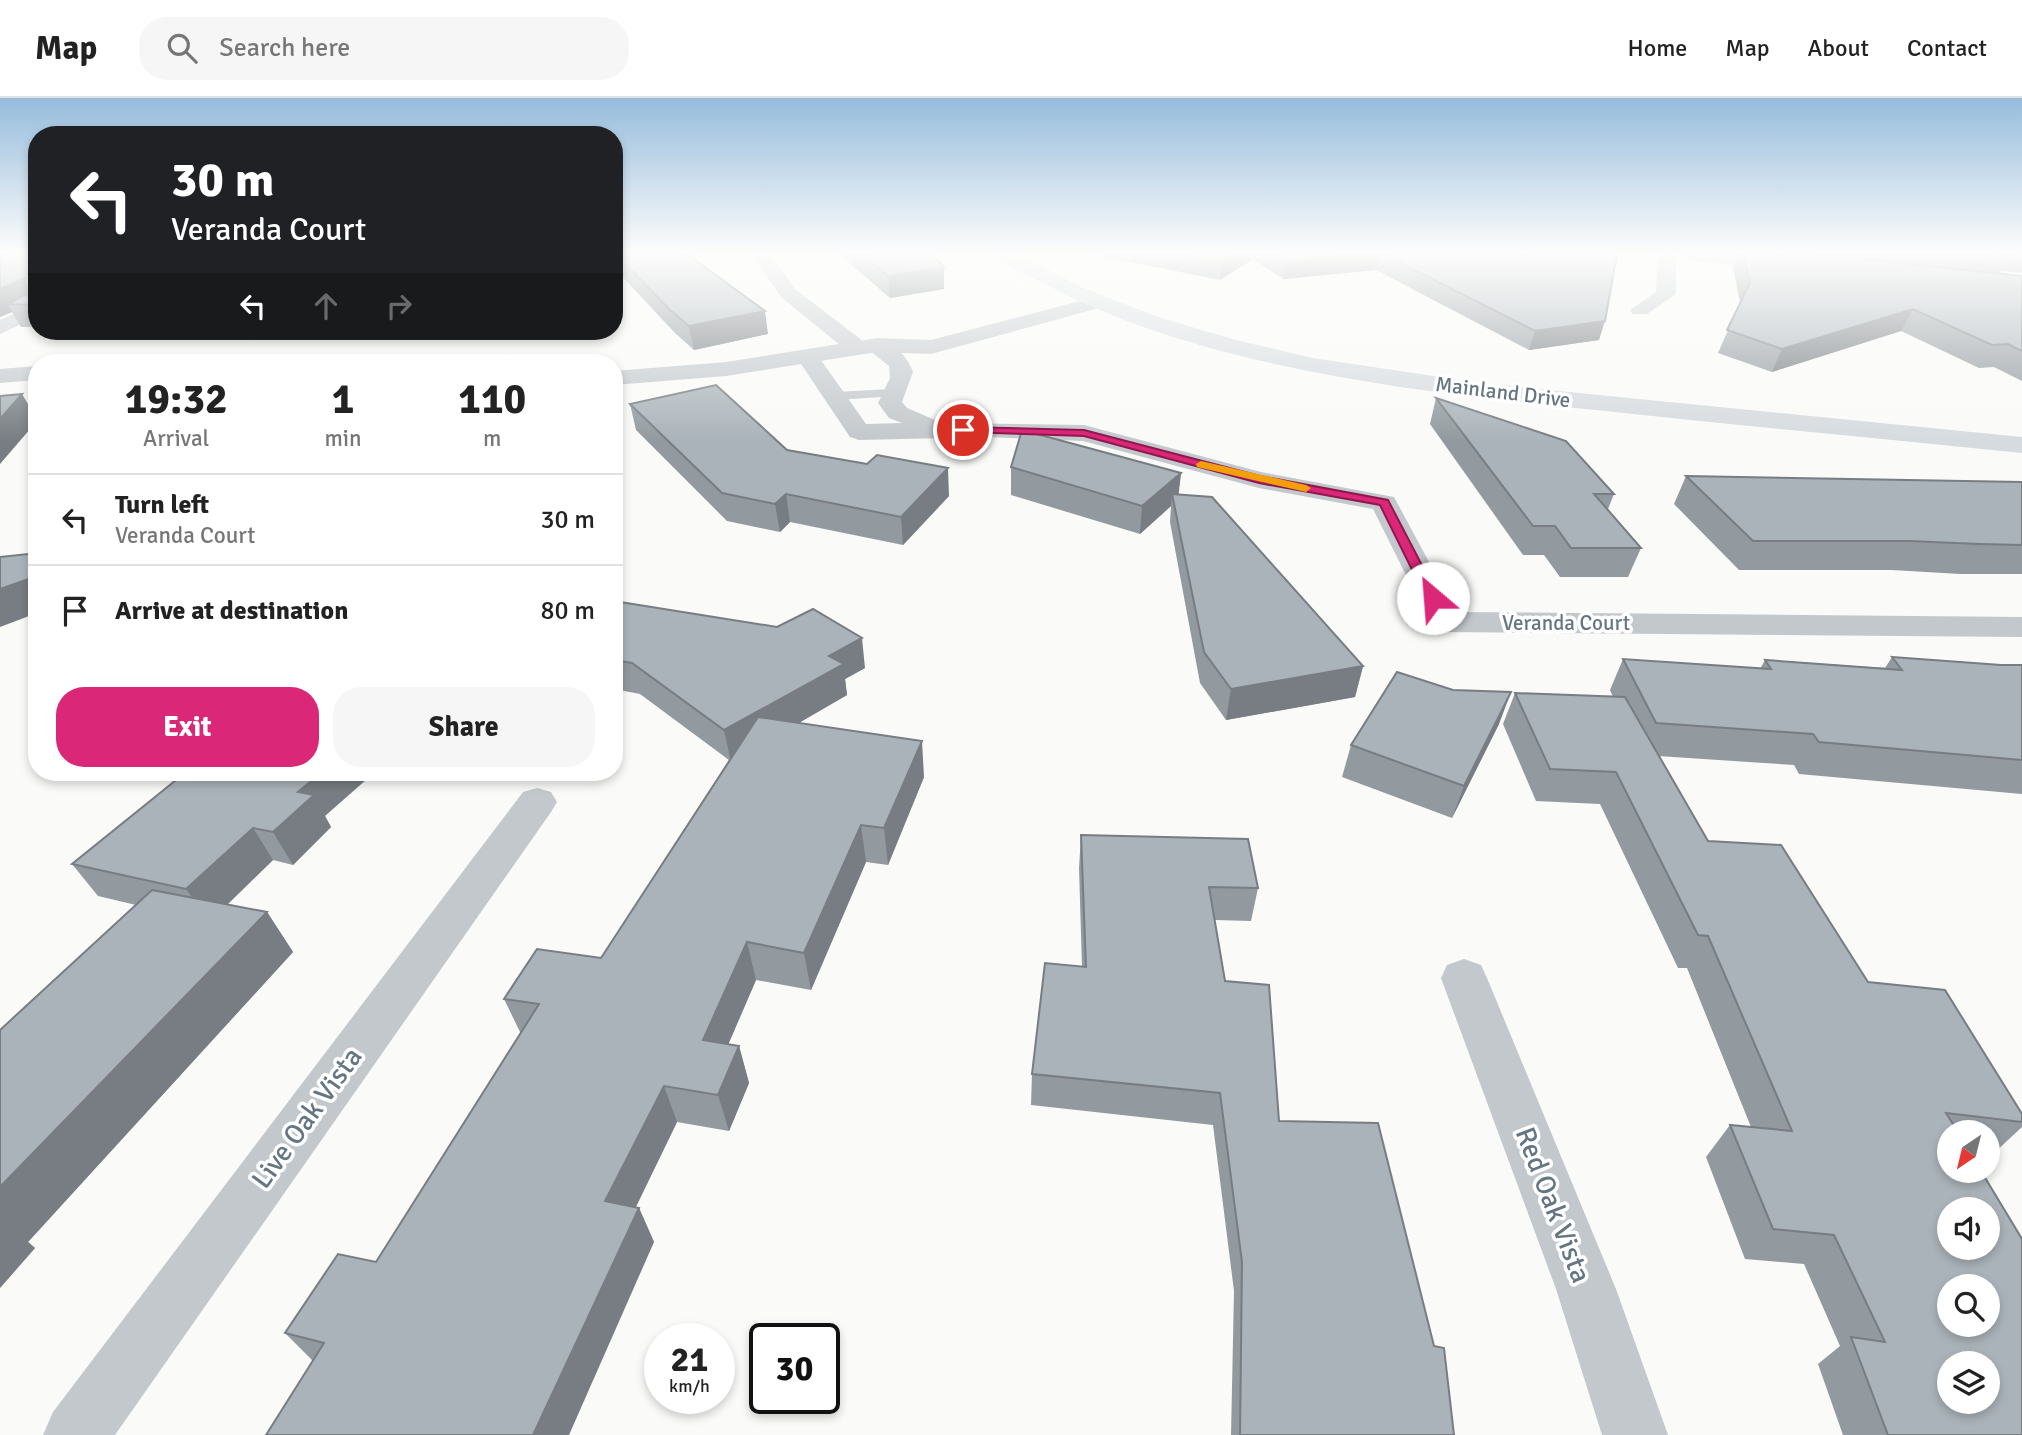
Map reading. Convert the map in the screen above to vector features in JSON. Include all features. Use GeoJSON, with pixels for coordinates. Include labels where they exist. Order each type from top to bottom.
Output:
{"type":"FeatureCollection","features":[{"type":"Feature","properties":{"kind":"main road","name":"Mainland Drive"},"geometry":{"type":"LineString","coordinates":[[1144,316],[1220,341],[1376,375],[1532,397],[2022,445]]}},
{"type":"Feature","properties":{"kind":"street"},"geometry":{"type":"LineString","coordinates":[[0,328],[23,316]]}},
{"type":"Feature","properties":{"kind":"street"},"geometry":{"type":"LineString","coordinates":[[817,316],[868,347],[900,362],[901,383],[891,393]]}},
{"type":"Feature","properties":{"kind":"street"},"geometry":{"type":"LineString","coordinates":[[623,377],[726,369],[868,347],[931,347],[1046,316]]}},
{"type":"Feature","properties":{"kind":"street"},"geometry":{"type":"LineString","coordinates":[[868,347],[904,328],[917,325]]}},
{"type":"Feature","properties":{"kind":"street","name":"Veranda Court"},"geometry":{"type":"LineString","coordinates":[[808,358],[835,396],[839,408],[859,432],[1062,430],[1084,433],[1259,480],[1384,503],[1445,622],[2022,627]]}},
{"type":"Feature","properties":{"kind":"street"},"geometry":{"type":"LineString","coordinates":[[0,376],[28,374]]}},
{"type":"Feature","properties":{"kind":"street","name":"Veranda Court"},"geometry":{"type":"LineString","coordinates":[[891,393],[890,403],[898,414],[939,430]]}},
{"type":"Feature","properties":{"kind":"street","name":"Live Oak Vista"},"geometry":{"type":"LineString","coordinates":[[76,1435],[537,802]]}},
{"type":"Feature","properties":{"kind":"street","name":"Red Oak Vista"},"geometry":{"type":"LineString","coordinates":[[1464,978],[1586,1289],[1635,1435]]}},
{"type":"Feature","properties":{"kind":"lane"},"geometry":{"type":"LineString","coordinates":[[835,396],[891,393]]}},
{"type":"Feature","properties":{"kind":"building"},"geometry":{"type":"Polygon","coordinates":[[[678,316],[738,316],[689,326],[678,316]]]}},
{"type":"Feature","properties":{"kind":"building"},"geometry":{"type":"Polygon","coordinates":[[[1506,316],[1606,316],[1605,321],[1535,331],[1506,316]]]}},
{"type":"Feature","properties":{"kind":"building"},"geometry":{"type":"Polygon","coordinates":[[[1734,316],[1889,316],[1782,349],[1727,330],[1734,316]]]}},
{"type":"Feature","properties":{"kind":"building"},"geometry":{"type":"Polygon","coordinates":[[[1929,316],[2022,316],[2022,351],[2008,344],[1992,345],[1929,316]]]}},
{"type":"Feature","properties":{"kind":"building"},"geometry":{"type":"Polygon","coordinates":[[[716,385],[787,450],[867,464],[877,455],[948,468],[901,517],[786,494],[775,504],[722,493],[630,404],[716,385]]]}},
{"type":"Feature","properties":{"kind":"building"},"geometry":{"type":"Polygon","coordinates":[[[22,394],[0,419],[0,396],[22,394]]]}},
{"type":"Feature","properties":{"kind":"building"},"geometry":{"type":"Polygon","coordinates":[[[1436,398],[1566,441],[1614,494],[1594,494],[1641,548],[1571,548],[1555,526],[1533,526],[1436,398]]]}},
{"type":"Feature","properties":{"kind":"building"},"geometry":{"type":"Polygon","coordinates":[[[1022,430],[1181,473],[1142,506],[1011,467],[1022,430]]]}},
{"type":"Feature","properties":{"kind":"building"},"geometry":{"type":"Polygon","coordinates":[[[1686,476],[2022,482],[2022,545],[1909,541],[1753,541],[1686,476]]]}},
{"type":"Feature","properties":{"kind":"building"},"geometry":{"type":"Polygon","coordinates":[[[1172,494],[1212,497],[1363,666],[1231,689],[1204,652],[1172,494]]]}},
{"type":"Feature","properties":{"kind":"building"},"geometry":{"type":"Polygon","coordinates":[[[28,554],[28,579],[0,589],[0,557],[28,554]]]}},
{"type":"Feature","properties":{"kind":"building"},"geometry":{"type":"Polygon","coordinates":[[[623,602],[777,627],[813,609],[862,638],[829,656],[844,664],[724,730],[632,663],[623,662],[623,602]]]}},
{"type":"Feature","properties":{"kind":"building"},"geometry":{"type":"Polygon","coordinates":[[[1892,657],[2022,665],[2022,760],[1819,742],[1813,734],[1656,723],[1623,659],[1771,669],[1765,660],[1902,670],[1892,657]]]}},
{"type":"Feature","properties":{"kind":"building"},"geometry":{"type":"Polygon","coordinates":[[[1397,672],[1453,690],[1511,692],[1464,786],[1351,745],[1397,672]]]}},
{"type":"Feature","properties":{"kind":"building"},"geometry":{"type":"Polygon","coordinates":[[[1515,693],[1625,697],[1708,841],[1781,845],[1868,982],[1945,990],[2022,1114],[2022,1122],[1946,1113],[1950,1120],[1937,1120],[1937,1183],[1988,1183],[1997,1197],[1937,1197],[1937,1260],[2000,1260],[2000,1203],[2022,1239],[2022,1435],[1888,1435],[1851,1337],[1885,1342],[1834,1235],[1773,1229],[1730,1125],[1792,1131],[1708,936],[1698,935],[1616,772],[1550,769],[1515,693]]]}},
{"type":"Feature","properties":{"kind":"building"},"geometry":{"type":"Polygon","coordinates":[[[758,717],[922,741],[884,828],[861,825],[804,953],[747,942],[703,1040],[739,1046],[718,1095],[664,1086],[605,1201],[639,1208],[533,1435],[266,1435],[324,1343],[285,1333],[338,1254],[376,1262],[539,1004],[504,999],[537,949],[601,958],[758,717]]]}},
{"type":"Feature","properties":{"kind":"building"},"geometry":{"type":"Polygon","coordinates":[[[175,781],[311,781],[298,792],[314,795],[273,832],[253,828],[186,889],[72,864],[175,781]]]}},
{"type":"Feature","properties":{"kind":"building"},"geometry":{"type":"Polygon","coordinates":[[[1081,835],[1248,839],[1258,888],[1209,887],[1225,981],[1269,985],[1279,1121],[1378,1123],[1434,1346],[1444,1348],[1454,1435],[1240,1435],[1242,1262],[1220,1093],[1032,1074],[1045,963],[1086,967],[1081,835]]]}},
{"type":"Feature","properties":{"kind":"building"},"geometry":{"type":"Polygon","coordinates":[[[152,890],[267,912],[0,1187],[0,1030],[152,890]]]}},
{"type":"Feature","properties":{"kind":"slow traffic"},"geometry":{"type":"LineString","coordinates":[[1201,464],[1259,480],[1306,488]]}},
{"type":"Feature","properties":{"kind":"route"},"geometry":{"type":"LineString","coordinates":[[963,430],[1062,430],[1084,433],[1259,480],[1384,503],[1433,598]]}}]}
